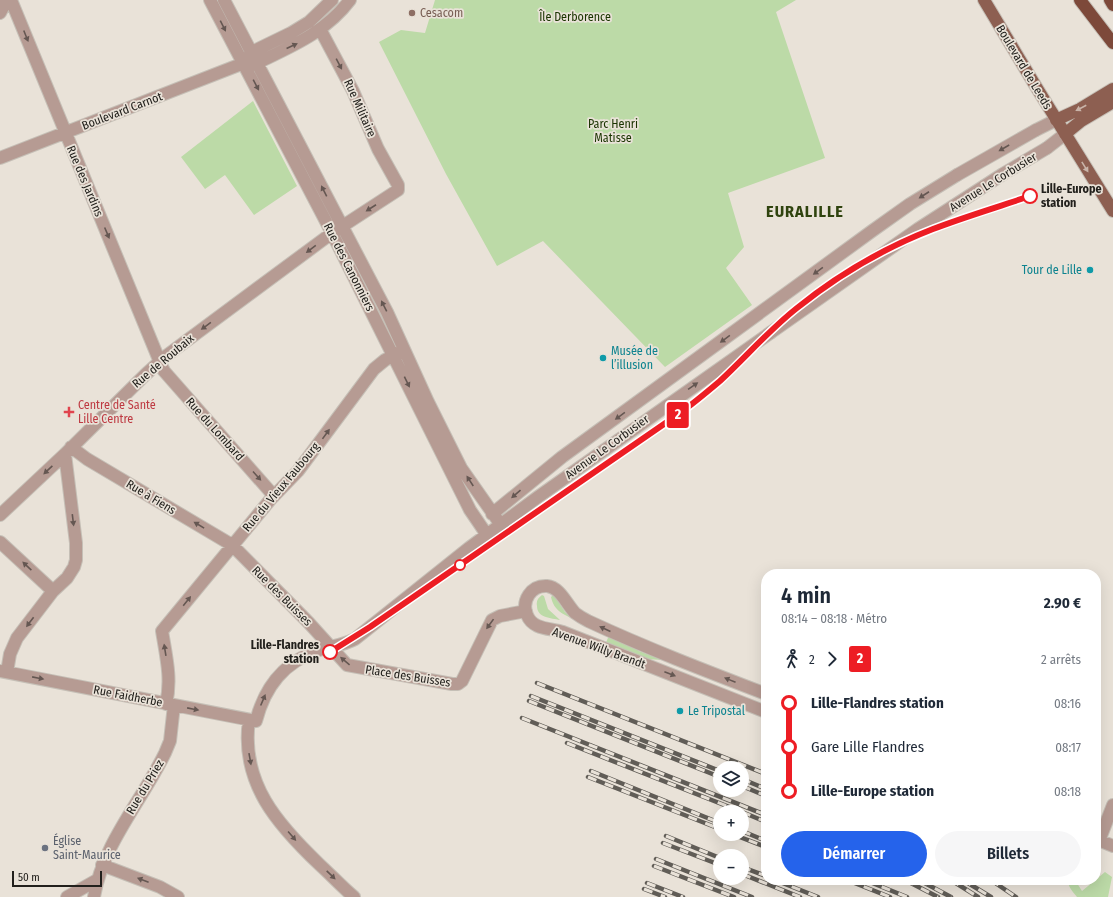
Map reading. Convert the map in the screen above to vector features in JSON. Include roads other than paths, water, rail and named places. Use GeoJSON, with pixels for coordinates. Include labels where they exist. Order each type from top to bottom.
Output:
{"type":"FeatureCollection","features":[{"type":"Feature","properties":{"kind":"highway"},"geometry":{"type":"LineString","coordinates":[[1080,0],[1113,42]]}},
{"type":"Feature","properties":{"kind":"highway"},"geometry":{"type":"LineString","coordinates":[[1088,0],[1113,42]]}},
{"type":"Feature","properties":{"kind":"highway"},"geometry":{"type":"LineString","coordinates":[[1110,0],[1113,5]]}},
{"type":"Feature","properties":{"kind":"main road","name":"Boulevard de Leeds"},"geometry":{"type":"LineString","coordinates":[[984,0],[1113,211]]}},
{"type":"Feature","properties":{"kind":"main road"},"geometry":{"type":"LineString","coordinates":[[1056,120],[1111,97]]}},
{"type":"Feature","properties":{"kind":"main road"},"geometry":{"type":"LineString","coordinates":[[1065,134],[1111,97]]}},
{"type":"Feature","properties":{"kind":"street"},"geometry":{"type":"LineString","coordinates":[[0,13],[7,0]]}},
{"type":"Feature","properties":{"kind":"street","name":"Rue des Jardins"},"geometry":{"type":"LineString","coordinates":[[11,0],[159,362]]}},
{"type":"Feature","properties":{"kind":"street","name":"Rue des Canonniers"},"geometry":{"type":"LineString","coordinates":[[210,0],[337,230],[387,312],[428,402],[461,468],[501,525]]}},
{"type":"Feature","properties":{"kind":"street","name":"Rue des Canonniers"},"geometry":{"type":"LineString","coordinates":[[224,0],[254,58],[337,230],[393,355],[470,510],[487,535]]}},
{"type":"Feature","properties":{"kind":"street","name":"Boulevard Carnot"},"geometry":{"type":"LineString","coordinates":[[0,158],[244,63],[252,65],[254,58],[301,28],[321,12],[332,0]]}},
{"type":"Feature","properties":{"kind":"street","name":"Boulevard Carnot"},"geometry":{"type":"LineString","coordinates":[[254,58],[297,44],[336,17],[350,0]]}},
{"type":"Feature","properties":{"kind":"street","name":"Rue Militaire"},"geometry":{"type":"LineString","coordinates":[[320,29],[353,90],[378,149],[398,184],[398,188]]}},
{"type":"Feature","properties":{"kind":"street","name":"Avenue Le Corbusier"},"geometry":{"type":"LineString","coordinates":[[492,514],[562,458],[910,204],[957,175],[1056,120]]}},
{"type":"Feature","properties":{"kind":"street","name":"Avenue Le Corbusier"},"geometry":{"type":"LineString","coordinates":[[354,897],[295,840],[277,819],[264,800],[253,774],[248,746],[252,720],[274,681],[288,667],[314,652],[347,643],[355,639],[487,535],[600,452],[923,226],[1003,174],[1047,148],[1065,134]]}},
{"type":"Feature","properties":{"kind":"street","name":"Rue de Roubaix"},"geometry":{"type":"LineString","coordinates":[[0,515],[159,362],[337,230],[396,191],[398,188]]}},
{"type":"Feature","properties":{"kind":"street","name":"Rue du Vieux Faubourg"},"geometry":{"type":"LineString","coordinates":[[162,631],[232,545],[274,496],[298,471],[378,364],[405,350]]}},
{"type":"Feature","properties":{"kind":"street","name":"Rue du Lombard"},"geometry":{"type":"LineString","coordinates":[[159,362],[164,371],[274,496]]}},
{"type":"Feature","properties":{"kind":"street"},"geometry":{"type":"LineString","coordinates":[[3,671],[14,643],[53,591],[66,578],[76,560],[76,543],[68,451]]}},
{"type":"Feature","properties":{"kind":"street","name":"Rue à Fiens"},"geometry":{"type":"LineString","coordinates":[[68,451],[87,459],[232,545]]}},
{"type":"Feature","properties":{"kind":"street"},"geometry":{"type":"LineString","coordinates":[[0,542],[53,591]]}},
{"type":"Feature","properties":{"kind":"street","name":"Rue des Buisses"},"geometry":{"type":"LineString","coordinates":[[232,545],[309,623],[330,647]]}},
{"type":"Feature","properties":{"kind":"street","name":"Avenue Willy Brandt"},"geometry":{"type":"LineString","coordinates":[[761,692],[647,647],[587,620],[575,612],[557,591],[551,587],[541,587],[531,591],[525,601],[526,612],[530,621],[535,626],[563,632],[761,710]]}},
{"type":"Feature","properties":{"kind":"street","name":"Place des Buisses"},"geometry":{"type":"LineString","coordinates":[[330,647],[344,662],[350,666],[456,684],[462,680],[492,620],[500,616],[526,612]]}},
{"type":"Feature","properties":{"kind":"street","name":"Rue du Priez"},"geometry":{"type":"LineString","coordinates":[[94,897],[97,880],[102,865],[166,752],[170,741],[169,678],[162,631]]}},
{"type":"Feature","properties":{"kind":"street","name":"Rue Faidherbe"},"geometry":{"type":"LineString","coordinates":[[3,671],[252,720]]}},
{"type":"Feature","properties":{"kind":"street"},"geometry":{"type":"LineString","coordinates":[[1113,805],[1101,836],[1113,846]]}},
{"type":"Feature","properties":{"kind":"street"},"geometry":{"type":"LineString","coordinates":[[102,865],[160,887],[178,897]]}},
{"type":"Feature","properties":{"kind":"street"},"geometry":{"type":"LineString","coordinates":[[67,897],[97,880]]}},
{"type":"Feature","properties":{"kind":"railway"},"geometry":{"type":"LineString","coordinates":[[537,683],[761,772]]}},
{"type":"Feature","properties":{"kind":"railway"},"geometry":{"type":"LineString","coordinates":[[531,696],[713,768]]}},
{"type":"Feature","properties":{"kind":"railway"},"geometry":{"type":"LineString","coordinates":[[529,701],[713,774]]}},
{"type":"Feature","properties":{"kind":"railway"},"geometry":{"type":"LineString","coordinates":[[522,718],[761,813]]}},
{"type":"Feature","properties":{"kind":"railway"},"geometry":{"type":"LineString","coordinates":[[567,743],[724,805]]}},
{"type":"Feature","properties":{"kind":"railway"},"geometry":{"type":"LineString","coordinates":[[591,771],[713,820]]}},
{"type":"Feature","properties":{"kind":"railway"},"geometry":{"type":"LineString","coordinates":[[588,777],[713,826]]}},
{"type":"Feature","properties":{"kind":"railway"},"geometry":{"type":"LineString","coordinates":[[749,782],[761,787]]}},
{"type":"Feature","properties":{"kind":"railway"},"geometry":{"type":"LineString","coordinates":[[749,789],[761,794]]}},
{"type":"Feature","properties":{"kind":"railway"},"geometry":{"type":"LineString","coordinates":[[749,815],[761,820]]}},
{"type":"Feature","properties":{"kind":"railway"},"geometry":{"type":"LineString","coordinates":[[749,834],[761,839]]}},
{"type":"Feature","properties":{"kind":"railway"},"geometry":{"type":"LineString","coordinates":[[666,836],[713,855]]}},
{"type":"Feature","properties":{"kind":"railway"},"geometry":{"type":"LineString","coordinates":[[749,840],[761,845]]}},
{"type":"Feature","properties":{"kind":"railway"},"geometry":{"type":"LineString","coordinates":[[663,843],[713,862]]}},
{"type":"Feature","properties":{"kind":"railway"},"geometry":{"type":"LineString","coordinates":[[656,859],[752,897]]}},
{"type":"Feature","properties":{"kind":"railway"},"geometry":{"type":"LineString","coordinates":[[654,866],[734,897]]}},
{"type":"Feature","properties":{"kind":"railway"},"geometry":{"type":"LineString","coordinates":[[749,870],[761,874]]}},
{"type":"Feature","properties":{"kind":"railway"},"geometry":{"type":"LineString","coordinates":[[749,877],[761,882]]}},
{"type":"Feature","properties":{"kind":"railway"},"geometry":{"type":"LineString","coordinates":[[647,883],[683,897]]}},
{"type":"Feature","properties":{"kind":"railway"},"geometry":{"type":"LineString","coordinates":[[770,885],[800,897]]}},
{"type":"Feature","properties":{"kind":"railway"},"geometry":{"type":"LineString","coordinates":[[788,885],[818,897]]}},
{"type":"Feature","properties":{"kind":"railway"},"geometry":{"type":"LineString","coordinates":[[860,885],[890,897]]}},
{"type":"Feature","properties":{"kind":"railway"},"geometry":{"type":"LineString","coordinates":[[877,885],[907,897]]}},
{"type":"Feature","properties":{"kind":"railway"},"geometry":{"type":"LineString","coordinates":[[915,885],[938,897]]}},
{"type":"Feature","properties":{"kind":"railway"},"geometry":{"type":"LineString","coordinates":[[928,885],[951,897]]}},
{"type":"Feature","properties":{"kind":"railway"},"geometry":{"type":"LineString","coordinates":[[959,885],[978,897]]}},
{"type":"Feature","properties":{"kind":"railway"},"geometry":{"type":"LineString","coordinates":[[971,885],[991,897]]}},
{"type":"Feature","properties":{"kind":"railway"},"geometry":{"type":"LineString","coordinates":[[998,885],[1016,897]]}},
{"type":"Feature","properties":{"kind":"railway"},"geometry":{"type":"LineString","coordinates":[[644,889],[665,897]]}},
{"type":"Feature","properties":{"kind":"metro line","name":"2"},"geometry":{"type":"LineString","coordinates":[[330,652],[370,627],[680,413],[720,381],[757,344],[797,308],[840,277],[878,254],[932,229],[1030,196]]}},
{"type":"Feature","properties":{"kind":"place","name":"Cesacom"},"geometry":{"type":"Point","coordinates":[412,13]}},
{"type":"Feature","properties":{"kind":"place","name":"Lille-Europe station"},"geometry":{"type":"Point","coordinates":[1030,196]}},
{"type":"Feature","properties":{"kind":"place","name":"Tour de Lille"},"geometry":{"type":"Point","coordinates":[1090,270]}},
{"type":"Feature","properties":{"kind":"place","name":"Musée de l’illusion"},"geometry":{"type":"Point","coordinates":[603,358]}},
{"type":"Feature","properties":{"kind":"place","name":"Centre de Santé Lille Centre"},"geometry":{"type":"Point","coordinates":[69,412]}},
{"type":"Feature","properties":{"kind":"place","name":"Lille-Flandres station"},"geometry":{"type":"Point","coordinates":[330,652]}},
{"type":"Feature","properties":{"kind":"place","name":"Le Tripostal"},"geometry":{"type":"Point","coordinates":[680,711]}},
{"type":"Feature","properties":{"kind":"place","name":"Église Saint-Maurice"},"geometry":{"type":"Point","coordinates":[45,848]}},
{"type":"Feature","properties":{"kind":"district","name":"EURALILLE"},"geometry":{"type":"Point","coordinates":[805,211]}},
{"type":"Feature","properties":{"kind":"park label","name":"Île Derborence"},"geometry":{"type":"Point","coordinates":[575,17]}},
{"type":"Feature","properties":{"kind":"park label","name":"Parc Henri Matisse"},"geometry":{"type":"Point","coordinates":[613,131]}}]}
